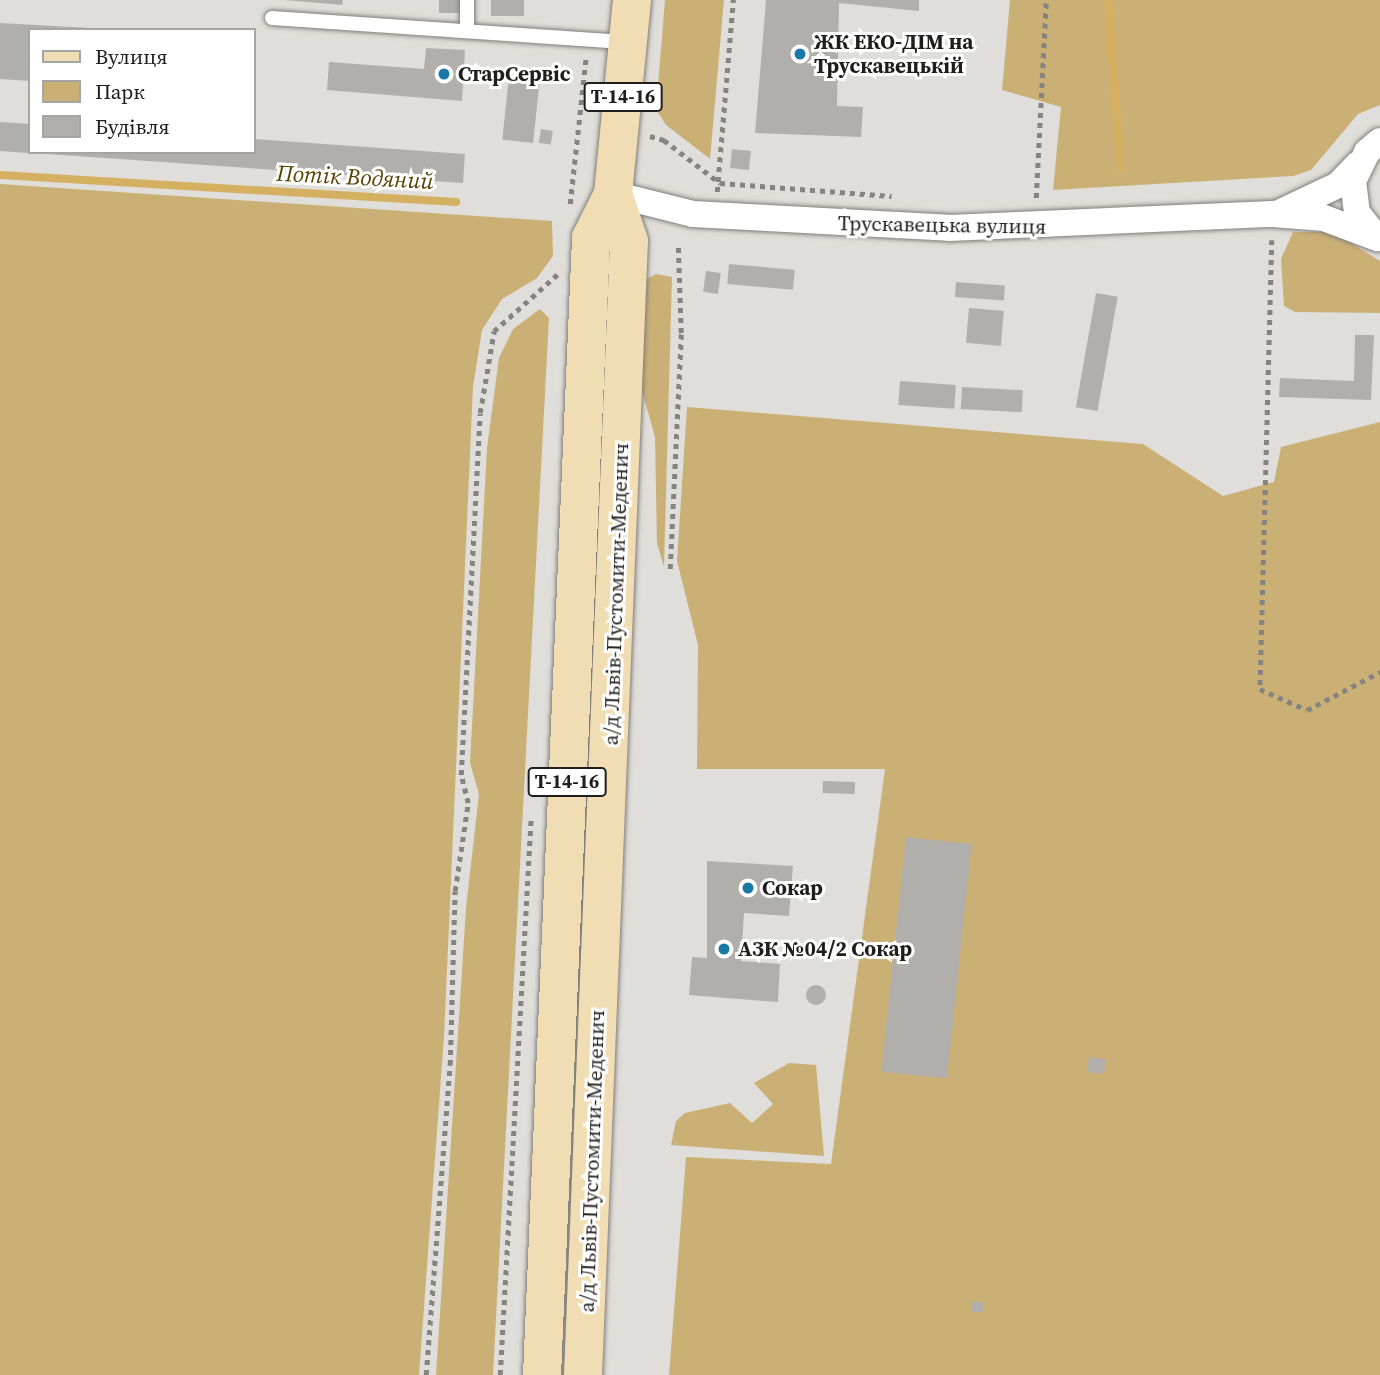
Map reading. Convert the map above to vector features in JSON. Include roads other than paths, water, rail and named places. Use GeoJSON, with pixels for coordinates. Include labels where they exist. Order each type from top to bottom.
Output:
{"type":"FeatureCollection","features":[{"type":"Feature","properties":{"kind":"main road","name":"Т-14-16"},"geometry":{"type":"LineString","coordinates":[[542,1375],[591,238],[613,194],[632,0]]}},
{"type":"Feature","properties":{"kind":"main road","name":"а/д Львів-Пустомити-Меденич"},"geometry":{"type":"LineString","coordinates":[[583,1375],[629,241],[613,194]]}},
{"type":"Feature","properties":{"kind":"street","name":"Трускавецька вулиця"},"geometry":{"type":"LineString","coordinates":[[1273,215],[1306,205],[1357,165],[1380,141]]}},
{"type":"Feature","properties":{"kind":"street"},"geometry":{"type":"LineString","coordinates":[[1357,165],[1354,205],[1379,238]]}},
{"type":"Feature","properties":{"kind":"street","name":"Трускавецька вулиця"},"geometry":{"type":"LineString","coordinates":[[613,194],[693,214],[949,228],[1273,215],[1324,218],[1379,238]]}},
{"type":"Feature","properties":{"kind":"lane"},"geometry":{"type":"LineString","coordinates":[[467,0],[467,31]]}},
{"type":"Feature","properties":{"kind":"lane"},"geometry":{"type":"LineString","coordinates":[[272,18],[628,42]]}},
{"type":"Feature","properties":{"kind":"waterway"},"geometry":{"type":"LineString","coordinates":[[1108,0],[1121,168]]}},
{"type":"Feature","properties":{"kind":"waterway","name":"Потік Водяний"},"geometry":{"type":"LineString","coordinates":[[0,175],[456,202]]}},
{"type":"Feature","properties":{"kind":"place","name":"ЖК ЕКО-ДІМ на Трускавецькій"},"geometry":{"type":"Point","coordinates":[800,54]}},
{"type":"Feature","properties":{"kind":"place","name":"СтарСервіс"},"geometry":{"type":"Point","coordinates":[444,74]}},
{"type":"Feature","properties":{"kind":"place","name":"Сокар"},"geometry":{"type":"Point","coordinates":[748,888]}},
{"type":"Feature","properties":{"kind":"place","name":"АЗК №04/2 Сокар"},"geometry":{"type":"Point","coordinates":[724,949]}}]}
